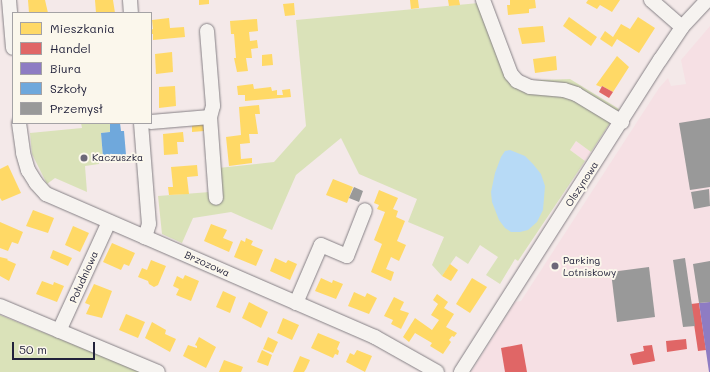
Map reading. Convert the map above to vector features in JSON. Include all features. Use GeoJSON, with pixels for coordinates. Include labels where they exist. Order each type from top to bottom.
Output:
{"type":"FeatureCollection","features":[{"type":"Feature","properties":{"kind":"street"},"geometry":{"type":"LineString","coordinates":[[9,0],[12,36]]}},
{"type":"Feature","properties":{"kind":"street"},"geometry":{"type":"LineString","coordinates":[[130,0],[131,12]]}},
{"type":"Feature","properties":{"kind":"street"},"geometry":{"type":"LineString","coordinates":[[483,0],[511,74],[517,81],[530,87],[564,90],[576,94],[622,122]]}},
{"type":"Feature","properties":{"kind":"street"},"geometry":{"type":"LineString","coordinates":[[651,0],[682,28]]}},
{"type":"Feature","properties":{"kind":"street","name":"Olszynowa"},"geometry":{"type":"LineString","coordinates":[[461,372],[682,28],[707,0]]}},
{"type":"Feature","properties":{"kind":"street"},"geometry":{"type":"LineString","coordinates":[[207,31],[213,106],[210,117],[216,198]]}},
{"type":"Feature","properties":{"kind":"street"},"geometry":{"type":"LineString","coordinates":[[152,122],[210,117]]}},
{"type":"Feature","properties":{"kind":"street","name":"Brzozowa"},"geometry":{"type":"LineString","coordinates":[[19,124],[23,153],[28,170],[36,183],[46,194],[375,337],[437,372]]}},
{"type":"Feature","properties":{"kind":"street"},"geometry":{"type":"LineString","coordinates":[[140,124],[149,224],[145,237]]}},
{"type":"Feature","properties":{"kind":"street"},"geometry":{"type":"LineString","coordinates":[[296,303],[321,246],[347,256],[365,210]]}},
{"type":"Feature","properties":{"kind":"street","name":"Południowa"},"geometry":{"type":"LineString","coordinates":[[59,331],[109,222]]}},
{"type":"Feature","properties":{"kind":"street"},"geometry":{"type":"LineString","coordinates":[[0,306],[158,372]]}},
{"type":"Feature","properties":{"kind":"shaded area"},"geometry":{"type":"Polygon","coordinates":[[[710,26],[710,372],[471,372],[515,302],[521,301],[659,88],[668,78],[671,86],[686,84],[681,60],[710,26]]]}},
{"type":"Feature","properties":{"kind":"shaded area"},"geometry":{"type":"Polygon","coordinates":[[[576,141],[591,152],[585,161],[570,150],[576,141]]]}},
{"type":"Feature","properties":{"kind":"green space"},"geometry":{"type":"Polygon","coordinates":[[[479,3],[512,81],[570,79],[619,109],[591,152],[576,141],[570,150],[585,161],[518,261],[515,259],[500,284],[486,275],[498,257],[480,245],[468,264],[456,256],[442,276],[432,265],[444,237],[408,222],[417,199],[359,174],[341,138],[296,175],[272,230],[231,212],[193,218],[182,243],[162,234],[158,196],[210,192],[209,169],[274,162],[306,126],[296,20],[479,3]]]}},
{"type":"Feature","properties":{"kind":"green space","name":"Kaczuszka"},"geometry":{"type":"Polygon","coordinates":[[[81,124],[110,124],[110,132],[101,133],[103,157],[98,158],[99,164],[85,166],[87,192],[55,178],[47,184],[32,154],[30,133],[82,128],[81,124]]]}},
{"type":"Feature","properties":{"kind":"green space"},"geometry":{"type":"Polygon","coordinates":[[[0,315],[142,372],[0,372],[0,315]]]}},
{"type":"Feature","properties":{"kind":"water"},"geometry":{"type":"Polygon","coordinates":[[[510,150],[525,156],[533,164],[541,174],[545,186],[543,210],[537,222],[528,230],[520,232],[511,232],[505,228],[499,220],[492,202],[491,192],[495,173],[501,157],[505,151],[510,150]]]}},
{"type":"Feature","properties":{"kind":"building: Mieszkania"},"geometry":{"type":"Polygon","coordinates":[[[28,0],[45,0],[48,12],[29,12],[28,0]]]}},
{"type":"Feature","properties":{"kind":"building: Mieszkania"},"geometry":{"type":"Polygon","coordinates":[[[95,0],[113,0],[115,12],[96,12],[95,0]]]}},
{"type":"Feature","properties":{"kind":"building: Mieszkania"},"geometry":{"type":"Polygon","coordinates":[[[199,0],[209,0],[209,4],[199,5],[199,0]]]}},
{"type":"Feature","properties":{"kind":"building: Mieszkania"},"geometry":{"type":"Polygon","coordinates":[[[410,0],[418,0],[419,8],[411,9],[410,0]]]}},
{"type":"Feature","properties":{"kind":"building: Mieszkania"},"geometry":{"type":"Polygon","coordinates":[[[448,0],[459,0],[460,5],[449,6],[448,0]]]}},
{"type":"Feature","properties":{"kind":"building: Mieszkania"},"geometry":{"type":"Polygon","coordinates":[[[510,0],[535,0],[536,8],[529,9],[529,13],[508,15],[507,5],[510,5],[510,0]]]}},
{"type":"Feature","properties":{"kind":"building: Mieszkania"},"geometry":{"type":"Polygon","coordinates":[[[588,0],[620,0],[612,12],[600,5],[597,9],[586,3],[588,0]]]}},
{"type":"Feature","properties":{"kind":"building: Mieszkania"},"geometry":{"type":"Polygon","coordinates":[[[294,3],[295,15],[285,16],[283,4],[294,3]]]}},
{"type":"Feature","properties":{"kind":"building: Mieszkania"},"geometry":{"type":"Polygon","coordinates":[[[569,17],[597,37],[591,46],[563,26],[569,17]]]}},
{"type":"Feature","properties":{"kind":"building: Mieszkania"},"geometry":{"type":"Polygon","coordinates":[[[638,17],[655,28],[639,53],[617,39],[612,47],[600,39],[605,31],[613,37],[621,24],[630,29],[638,17]]]}},
{"type":"Feature","properties":{"kind":"building: Mieszkania"},"geometry":{"type":"Polygon","coordinates":[[[169,18],[170,28],[184,27],[185,37],[153,40],[152,20],[169,18]]]}},
{"type":"Feature","properties":{"kind":"building: Mieszkania"},"geometry":{"type":"Polygon","coordinates":[[[257,19],[258,31],[249,32],[250,41],[257,40],[258,48],[251,49],[252,58],[246,58],[248,71],[237,72],[234,58],[236,58],[234,34],[231,34],[230,21],[257,19]]]}},
{"type":"Feature","properties":{"kind":"building: Mieszkania"},"geometry":{"type":"Polygon","coordinates":[[[543,26],[545,42],[522,44],[518,28],[543,26]]]}},
{"type":"Feature","properties":{"kind":"building: Mieszkania"},"geometry":{"type":"Polygon","coordinates":[[[172,52],[173,72],[156,74],[155,54],[172,52]]]}},
{"type":"Feature","properties":{"kind":"building: Mieszkania"},"geometry":{"type":"Polygon","coordinates":[[[272,54],[273,65],[262,66],[262,55],[272,54]]]}},
{"type":"Feature","properties":{"kind":"building: Mieszkania"},"geometry":{"type":"Polygon","coordinates":[[[556,56],[557,70],[535,73],[533,59],[556,56]]]}},
{"type":"Feature","properties":{"kind":"building: Mieszkania"},"geometry":{"type":"Polygon","coordinates":[[[617,56],[629,67],[613,92],[602,86],[596,85],[617,56]]]}},
{"type":"Feature","properties":{"kind":"building: Mieszkania"},"geometry":{"type":"Polygon","coordinates":[[[253,84],[254,89],[271,87],[272,91],[277,90],[277,95],[283,95],[282,90],[290,89],[291,97],[245,101],[245,95],[238,95],[237,86],[253,84]]]}},
{"type":"Feature","properties":{"kind":"building: Mieszkania"},"geometry":{"type":"Polygon","coordinates":[[[175,86],[176,106],[159,108],[159,87],[175,86]]]}},
{"type":"Feature","properties":{"kind":"building: Mieszkania"},"geometry":{"type":"Polygon","coordinates":[[[259,105],[260,114],[255,114],[258,134],[249,134],[250,143],[240,144],[241,159],[252,158],[252,163],[229,166],[226,137],[241,135],[239,107],[259,105]]]}},
{"type":"Feature","properties":{"kind":"building: Mieszkania"},"geometry":{"type":"Polygon","coordinates":[[[192,124],[203,124],[204,131],[192,132],[192,124]]]}},
{"type":"Feature","properties":{"kind":"building: Mieszkania"},"geometry":{"type":"Polygon","coordinates":[[[183,132],[184,142],[177,142],[178,154],[164,155],[163,134],[183,132]]]}},
{"type":"Feature","properties":{"kind":"building: Mieszkania"},"geometry":{"type":"Polygon","coordinates":[[[8,165],[21,193],[2,201],[0,198],[0,169],[8,165]]]}},
{"type":"Feature","properties":{"kind":"building: Mieszkania"},"geometry":{"type":"Polygon","coordinates":[[[197,165],[198,176],[187,177],[189,194],[169,195],[168,187],[173,187],[171,167],[197,165]]]}},
{"type":"Feature","properties":{"kind":"building: Mieszkania"},"geometry":{"type":"Polygon","coordinates":[[[333,179],[353,187],[347,203],[326,195],[333,179]]]}},
{"type":"Feature","properties":{"kind":"building: Mieszkania"},"geometry":{"type":"Polygon","coordinates":[[[379,190],[398,198],[393,209],[398,211],[396,217],[405,221],[397,241],[406,245],[399,261],[391,257],[386,269],[394,272],[391,281],[371,272],[382,244],[374,240],[385,212],[377,209],[379,205],[374,203],[379,190]]]}},
{"type":"Feature","properties":{"kind":"building: Mieszkania"},"geometry":{"type":"Polygon","coordinates":[[[33,210],[54,218],[48,233],[26,226],[33,210]]]}},
{"type":"Feature","properties":{"kind":"building: Mieszkania"},"geometry":{"type":"Polygon","coordinates":[[[0,222],[23,232],[18,244],[12,242],[8,251],[0,248],[0,222]]]}},
{"type":"Feature","properties":{"kind":"building: Mieszkania"},"geometry":{"type":"Polygon","coordinates":[[[211,224],[227,230],[223,238],[233,242],[229,252],[204,241],[211,224]]]}},
{"type":"Feature","properties":{"kind":"building: Mieszkania"},"geometry":{"type":"Polygon","coordinates":[[[73,226],[89,233],[80,252],[65,245],[73,226]]]}},
{"type":"Feature","properties":{"kind":"building: Mieszkania"},"geometry":{"type":"Polygon","coordinates":[[[246,238],[253,241],[251,245],[263,250],[256,266],[234,257],[241,240],[245,242],[246,238]]]}},
{"type":"Feature","properties":{"kind":"building: Mieszkania"},"geometry":{"type":"Polygon","coordinates":[[[112,243],[135,253],[129,266],[124,264],[121,270],[103,262],[112,243]]]}},
{"type":"Feature","properties":{"kind":"building: Mieszkania"},"geometry":{"type":"Polygon","coordinates":[[[53,250],[72,258],[68,266],[50,258],[53,250]]]}},
{"type":"Feature","properties":{"kind":"building: Mieszkania"},"geometry":{"type":"Polygon","coordinates":[[[0,257],[8,259],[7,260],[16,264],[9,281],[0,276],[0,257]]]}},
{"type":"Feature","properties":{"kind":"building: Mieszkania"},"geometry":{"type":"Polygon","coordinates":[[[275,258],[286,263],[288,260],[297,264],[290,280],[270,271],[275,258]]]}},
{"type":"Feature","properties":{"kind":"building: Mieszkania"},"geometry":{"type":"Polygon","coordinates":[[[151,260],[166,266],[158,285],[154,287],[149,284],[148,281],[138,277],[142,268],[147,270],[151,260]]]}},
{"type":"Feature","properties":{"kind":"building: Mieszkania"},"geometry":{"type":"Polygon","coordinates":[[[450,264],[458,270],[451,281],[442,276],[450,264]]]}},
{"type":"Feature","properties":{"kind":"building: Mieszkania"},"geometry":{"type":"Polygon","coordinates":[[[185,275],[199,281],[191,301],[176,295],[179,289],[173,286],[177,276],[183,279],[185,275]]]}},
{"type":"Feature","properties":{"kind":"building: Mieszkania"},"geometry":{"type":"Polygon","coordinates":[[[321,278],[332,283],[333,280],[343,284],[336,299],[315,291],[321,278]]]}},
{"type":"Feature","properties":{"kind":"building: Mieszkania"},"geometry":{"type":"Polygon","coordinates":[[[472,278],[487,287],[470,313],[456,304],[472,278]]]}},
{"type":"Feature","properties":{"kind":"building: Mieszkania"},"geometry":{"type":"Polygon","coordinates":[[[42,281],[53,285],[54,282],[64,286],[57,302],[36,294],[42,281]]]}},
{"type":"Feature","properties":{"kind":"building: Mieszkania"},"geometry":{"type":"Polygon","coordinates":[[[94,284],[112,291],[102,318],[86,314],[90,305],[85,303],[94,284]]]}},
{"type":"Feature","properties":{"kind":"building: Mieszkania"},"geometry":{"type":"Polygon","coordinates":[[[223,291],[236,297],[230,313],[216,307],[223,291]]]}},
{"type":"Feature","properties":{"kind":"building: Mieszkania"},"geometry":{"type":"Polygon","coordinates":[[[354,292],[365,297],[367,293],[377,298],[369,314],[348,306],[354,292]]]}},
{"type":"Feature","properties":{"kind":"building: Mieszkania"},"geometry":{"type":"Polygon","coordinates":[[[437,294],[448,302],[444,308],[454,314],[446,327],[457,333],[449,340],[451,342],[443,354],[430,346],[432,343],[415,333],[409,342],[403,337],[415,318],[432,330],[439,320],[431,315],[438,304],[433,300],[437,294]]]}},
{"type":"Feature","properties":{"kind":"building: Mieszkania"},"geometry":{"type":"Polygon","coordinates":[[[394,297],[404,302],[400,310],[409,313],[401,329],[391,324],[393,320],[384,316],[394,297]]]}},
{"type":"Feature","properties":{"kind":"building: Mieszkania"},"geometry":{"type":"Polygon","coordinates":[[[249,302],[268,312],[261,328],[242,318],[249,302]]]}},
{"type":"Feature","properties":{"kind":"building: Mieszkania"},"geometry":{"type":"Polygon","coordinates":[[[126,314],[145,322],[138,338],[119,330],[126,314]]]}},
{"type":"Feature","properties":{"kind":"building: Mieszkania"},"geometry":{"type":"Polygon","coordinates":[[[283,318],[299,325],[292,340],[277,333],[283,318]]]}},
{"type":"Feature","properties":{"kind":"building: Mieszkania"},"geometry":{"type":"Polygon","coordinates":[[[152,322],[166,330],[165,334],[176,339],[170,352],[145,338],[152,322]]]}},
{"type":"Feature","properties":{"kind":"building: Mieszkania"},"geometry":{"type":"Polygon","coordinates":[[[318,333],[340,342],[337,349],[339,351],[338,355],[335,354],[333,358],[311,348],[318,333]]]}},
{"type":"Feature","properties":{"kind":"building: Mieszkania"},"geometry":{"type":"Polygon","coordinates":[[[199,337],[216,347],[206,368],[183,356],[188,345],[197,348],[195,345],[199,337]]]}},
{"type":"Feature","properties":{"kind":"building: Mieszkania"},"geometry":{"type":"Polygon","coordinates":[[[268,337],[278,342],[273,353],[263,349],[268,337]]]}},
{"type":"Feature","properties":{"kind":"building: Mieszkania"},"geometry":{"type":"Polygon","coordinates":[[[262,350],[272,355],[268,366],[257,362],[262,350]]]}},
{"type":"Feature","properties":{"kind":"building: Mieszkania"},"geometry":{"type":"Polygon","coordinates":[[[357,350],[372,356],[365,372],[346,362],[350,353],[354,355],[357,350]]]}},
{"type":"Feature","properties":{"kind":"building: Mieszkania"},"geometry":{"type":"Polygon","coordinates":[[[300,356],[310,360],[304,372],[293,372],[300,356]]]}},
{"type":"Feature","properties":{"kind":"building: Mieszkania"},"geometry":{"type":"Polygon","coordinates":[[[224,360],[243,367],[241,372],[219,372],[224,360]]]}},
{"type":"Feature","properties":{"kind":"building: Handel"},"geometry":{"type":"Polygon","coordinates":[[[602,86],[613,92],[609,98],[599,92],[602,86]]]}},
{"type":"Feature","properties":{"kind":"building: Handel"},"geometry":{"type":"Polygon","coordinates":[[[699,303],[706,350],[698,351],[691,304],[699,303]]]}},
{"type":"Feature","properties":{"kind":"building: Handel"},"geometry":{"type":"Polygon","coordinates":[[[686,339],[687,349],[667,352],[666,341],[686,339]]]}},
{"type":"Feature","properties":{"kind":"building: Handel"},"geometry":{"type":"Polygon","coordinates":[[[522,344],[527,372],[505,372],[501,348],[522,344]]]}},
{"type":"Feature","properties":{"kind":"building: Handel"},"geometry":{"type":"Polygon","coordinates":[[[652,345],[655,361],[633,365],[630,354],[644,351],[643,346],[652,345]]]}},
{"type":"Feature","properties":{"kind":"building: Biura"},"geometry":{"type":"Polygon","coordinates":[[[710,302],[710,372],[709,372],[699,303],[710,302]]]}},
{"type":"Feature","properties":{"kind":"building: Szkoły"},"geometry":{"type":"Polygon","coordinates":[[[110,124],[120,124],[121,131],[124,131],[126,155],[103,157],[101,133],[110,132],[110,124]]]}},
{"type":"Feature","properties":{"kind":"building: Przemysł"},"geometry":{"type":"Polygon","coordinates":[[[710,118],[710,187],[690,190],[679,123],[710,118]]]}},
{"type":"Feature","properties":{"kind":"building: Przemysł"},"geometry":{"type":"Polygon","coordinates":[[[354,187],[363,191],[359,202],[349,198],[354,187]]]}},
{"type":"Feature","properties":{"kind":"building: Przemysł"},"geometry":{"type":"Polygon","coordinates":[[[709,189],[710,206],[694,209],[691,192],[709,189]]]}},
{"type":"Feature","properties":{"kind":"building: Przemysł"},"geometry":{"type":"Polygon","coordinates":[[[685,258],[695,326],[683,327],[673,260],[685,258]]]}},
{"type":"Feature","properties":{"kind":"building: Przemysł"},"geometry":{"type":"Polygon","coordinates":[[[710,261],[710,302],[699,303],[693,264],[710,261]]]}},
{"type":"Feature","properties":{"kind":"building: Przemysł"},"geometry":{"type":"Polygon","coordinates":[[[649,267],[655,317],[617,322],[611,272],[649,267]]]}},
{"type":"Feature","properties":{"kind":"place","name":"Kaczuszka"},"geometry":{"type":"Point","coordinates":[84,158]}},
{"type":"Feature","properties":{"kind":"place","name":"Parking Lotniskowy"},"geometry":{"type":"Point","coordinates":[555,266]}}]}
